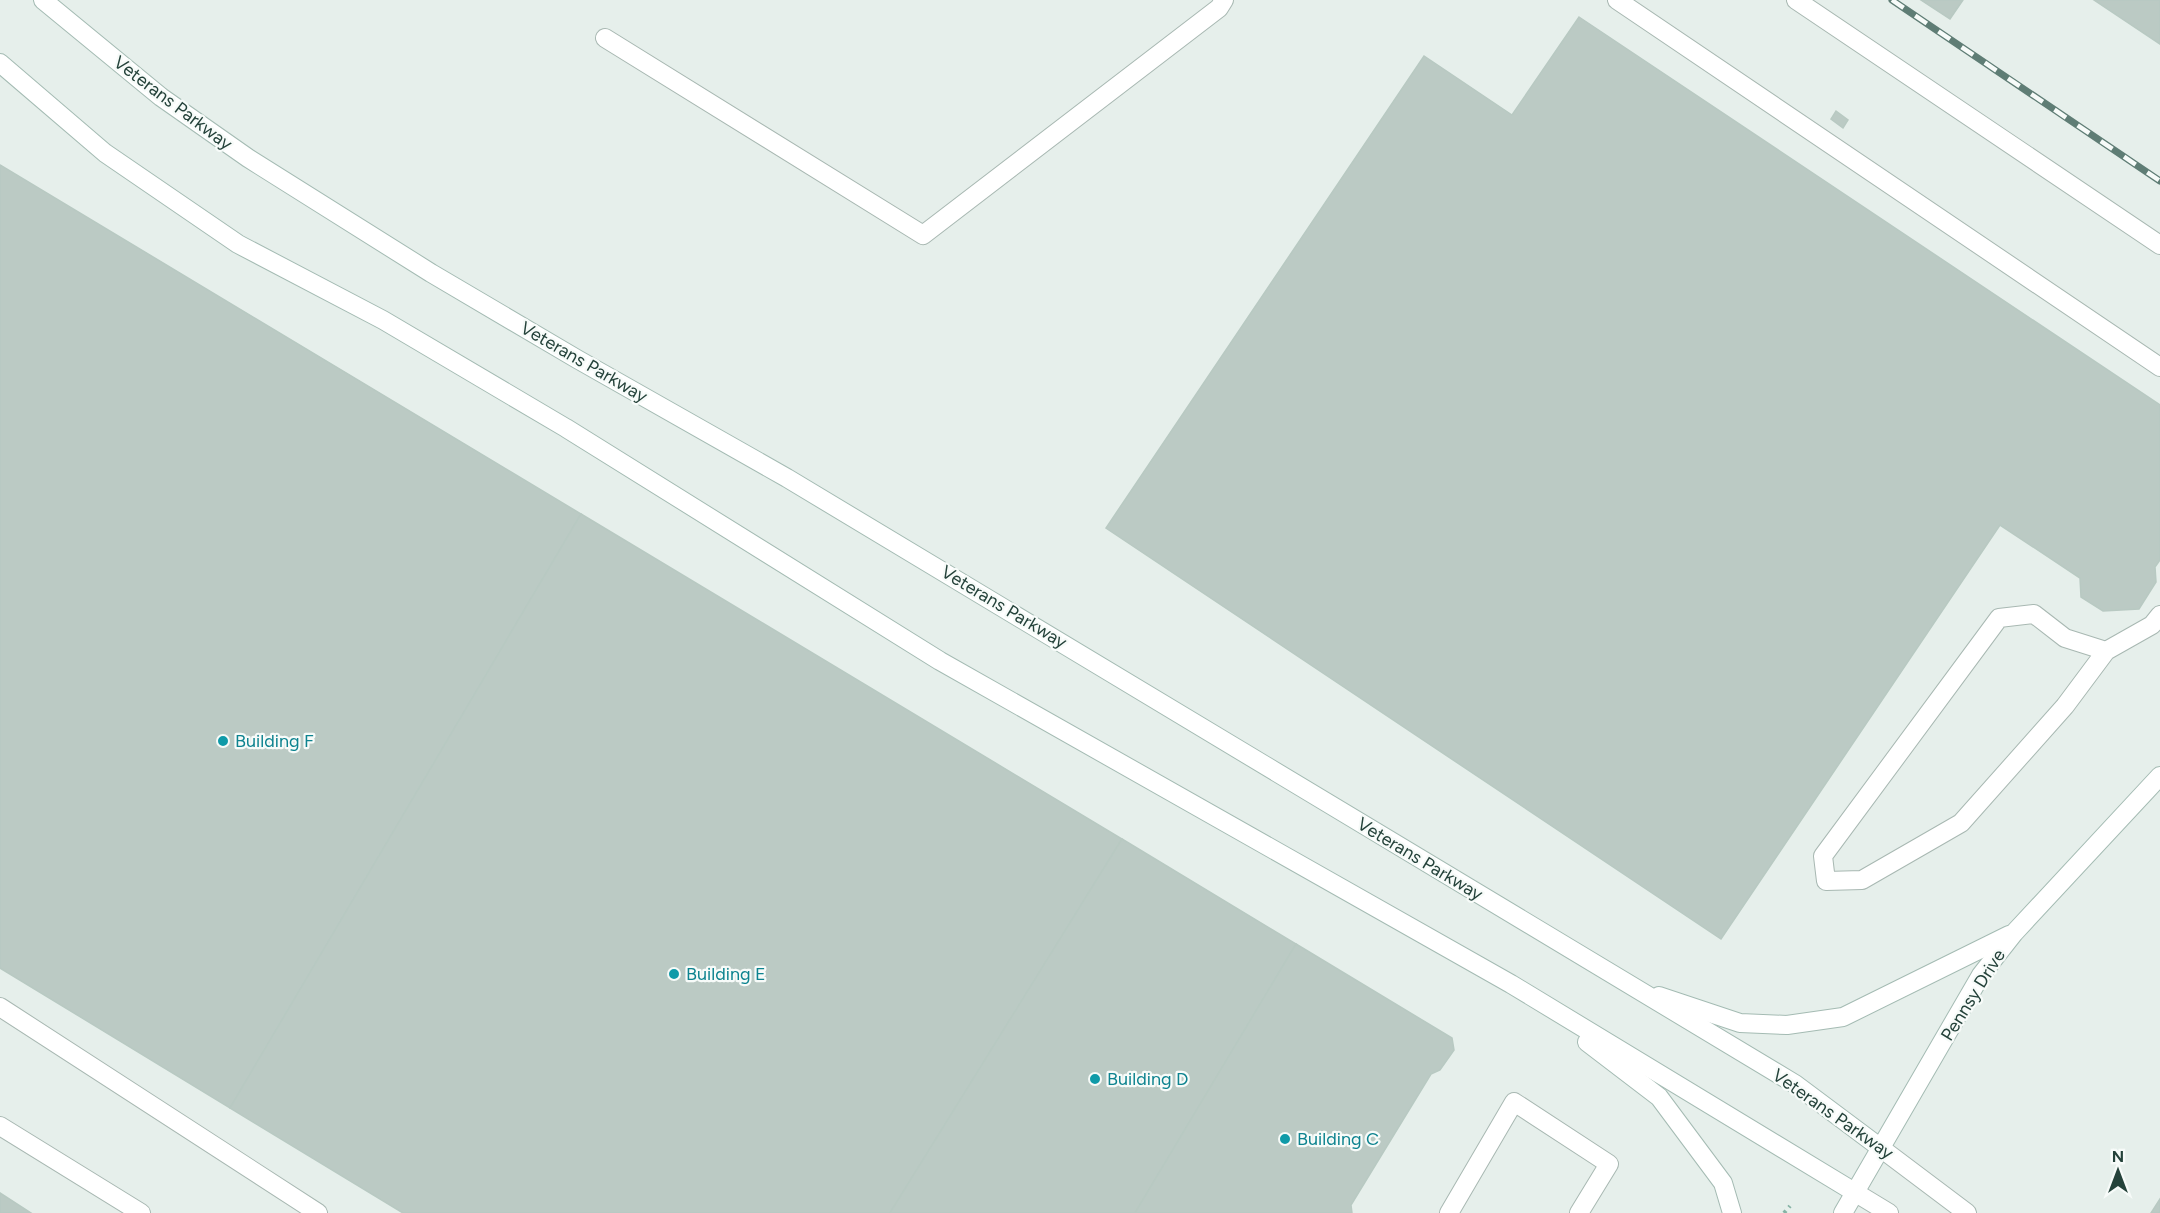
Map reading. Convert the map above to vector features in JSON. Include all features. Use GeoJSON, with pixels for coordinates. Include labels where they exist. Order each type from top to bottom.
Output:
{"type":"FeatureCollection","features":[{"type":"Feature","properties":{"kind":"main road","name":"Veterans Parkway"},"geometry":{"type":"LineString","coordinates":[[43,0],[161,98],[248,158],[431,273],[787,478],[1795,1084],[1967,1213]]}},
{"type":"Feature","properties":{"kind":"main road"},"geometry":{"type":"LineString","coordinates":[[605,38],[923,235],[1219,8],[1224,0]]}},
{"type":"Feature","properties":{"kind":"main road"},"geometry":{"type":"LineString","coordinates":[[1617,0],[2160,368]]}},
{"type":"Feature","properties":{"kind":"main road"},"geometry":{"type":"LineString","coordinates":[[1796,0],[2160,245]]}},
{"type":"Feature","properties":{"kind":"main road"},"geometry":{"type":"LineString","coordinates":[[0,63],[105,153],[238,244],[383,320],[566,428],[940,661],[1511,984],[1888,1213]]}},
{"type":"Feature","properties":{"kind":"main road"},"geometry":{"type":"LineString","coordinates":[[2106,651],[2065,638],[2034,614],[1999,618],[1823,855],[1826,881],[1862,880],[1961,824],[2065,706],[2106,651],[2152,625],[2160,615]]}},
{"type":"Feature","properties":{"kind":"main road","name":"Pennsy Drive"},"geometry":{"type":"LineString","coordinates":[[1844,1213],[1981,975],[2014,933],[2160,776]]}},
{"type":"Feature","properties":{"kind":"main road"},"geometry":{"type":"LineString","coordinates":[[1631,987],[1704,1009],[1740,1023],[1787,1026],[1844,1017],[2014,933]]}},
{"type":"Feature","properties":{"kind":"main road"},"geometry":{"type":"LineString","coordinates":[[1511,984],[1659,1097],[1723,1183],[1732,1213]]}},
{"type":"Feature","properties":{"kind":"main road"},"geometry":{"type":"LineString","coordinates":[[0,1007],[318,1213]]}},
{"type":"Feature","properties":{"kind":"main road"},"geometry":{"type":"LineString","coordinates":[[1449,1213],[1514,1102],[1609,1164],[1579,1213]]}},
{"type":"Feature","properties":{"kind":"main road"},"geometry":{"type":"LineString","coordinates":[[0,1126],[141,1213]]}},
{"type":"Feature","properties":{"kind":"path"},"geometry":{"type":"LineString","coordinates":[[1784,1213],[1790,1206]]}},
{"type":"Feature","properties":{"kind":"building"},"geometry":{"type":"Polygon","coordinates":[[[1921,0],[1963,0],[1950,19],[1921,0]]]}},
{"type":"Feature","properties":{"kind":"building"},"geometry":{"type":"Polygon","coordinates":[[[2094,0],[2160,0],[2160,44],[2094,0]]]}},
{"type":"Feature","properties":{"kind":"building"},"geometry":{"type":"Polygon","coordinates":[[[1579,17],[2160,405],[2160,560],[2155,567],[2156,582],[2139,609],[2103,611],[2081,597],[2080,578],[2000,525],[1721,939],[1106,528],[1424,56],[1512,115],[1579,17]]]}},
{"type":"Feature","properties":{"kind":"building"},"geometry":{"type":"Polygon","coordinates":[[[1836,111],[1848,120],[1843,128],[1831,119],[1836,111]]]}},
{"type":"Feature","properties":{"kind":"building","name":"Building F"},"geometry":{"type":"Polygon","coordinates":[[[0,165],[581,514],[230,1108],[0,968],[0,165]]]}},
{"type":"Feature","properties":{"kind":"building","name":"Building E"},"geometry":{"type":"Polygon","coordinates":[[[581,514],[1122,839],[890,1213],[403,1213],[230,1108],[581,514]]]}},
{"type":"Feature","properties":{"kind":"building","name":"Building D"},"geometry":{"type":"Polygon","coordinates":[[[1122,839],[1296,944],[1135,1213],[890,1213],[1122,839]]]}},
{"type":"Feature","properties":{"kind":"building","name":"Building C"},"geometry":{"type":"Polygon","coordinates":[[[1296,944],[1452,1038],[1454,1050],[1440,1070],[1431,1074],[1351,1205],[1352,1213],[1135,1213],[1296,944]]]}},
{"type":"Feature","properties":{"kind":"building"},"geometry":{"type":"Polygon","coordinates":[[[0,1193],[31,1213],[0,1213],[0,1193]]]}},
{"type":"Feature","properties":{"kind":"building"},"geometry":{"type":"Polygon","coordinates":[[[2160,1199],[2160,1213],[2151,1213],[2160,1199]]]}},
{"type":"Feature","properties":{"kind":"railway"},"geometry":{"type":"LineString","coordinates":[[1892,0],[2160,181]]}},
{"type":"Feature","properties":{"kind":"place","name":"Building F"},"geometry":{"type":"Point","coordinates":[223,741]}},
{"type":"Feature","properties":{"kind":"place","name":"Building E"},"geometry":{"type":"Point","coordinates":[674,974]}},
{"type":"Feature","properties":{"kind":"place","name":"Building D"},"geometry":{"type":"Point","coordinates":[1095,1079]}},
{"type":"Feature","properties":{"kind":"place","name":"Building C"},"geometry":{"type":"Point","coordinates":[1285,1139]}}]}
